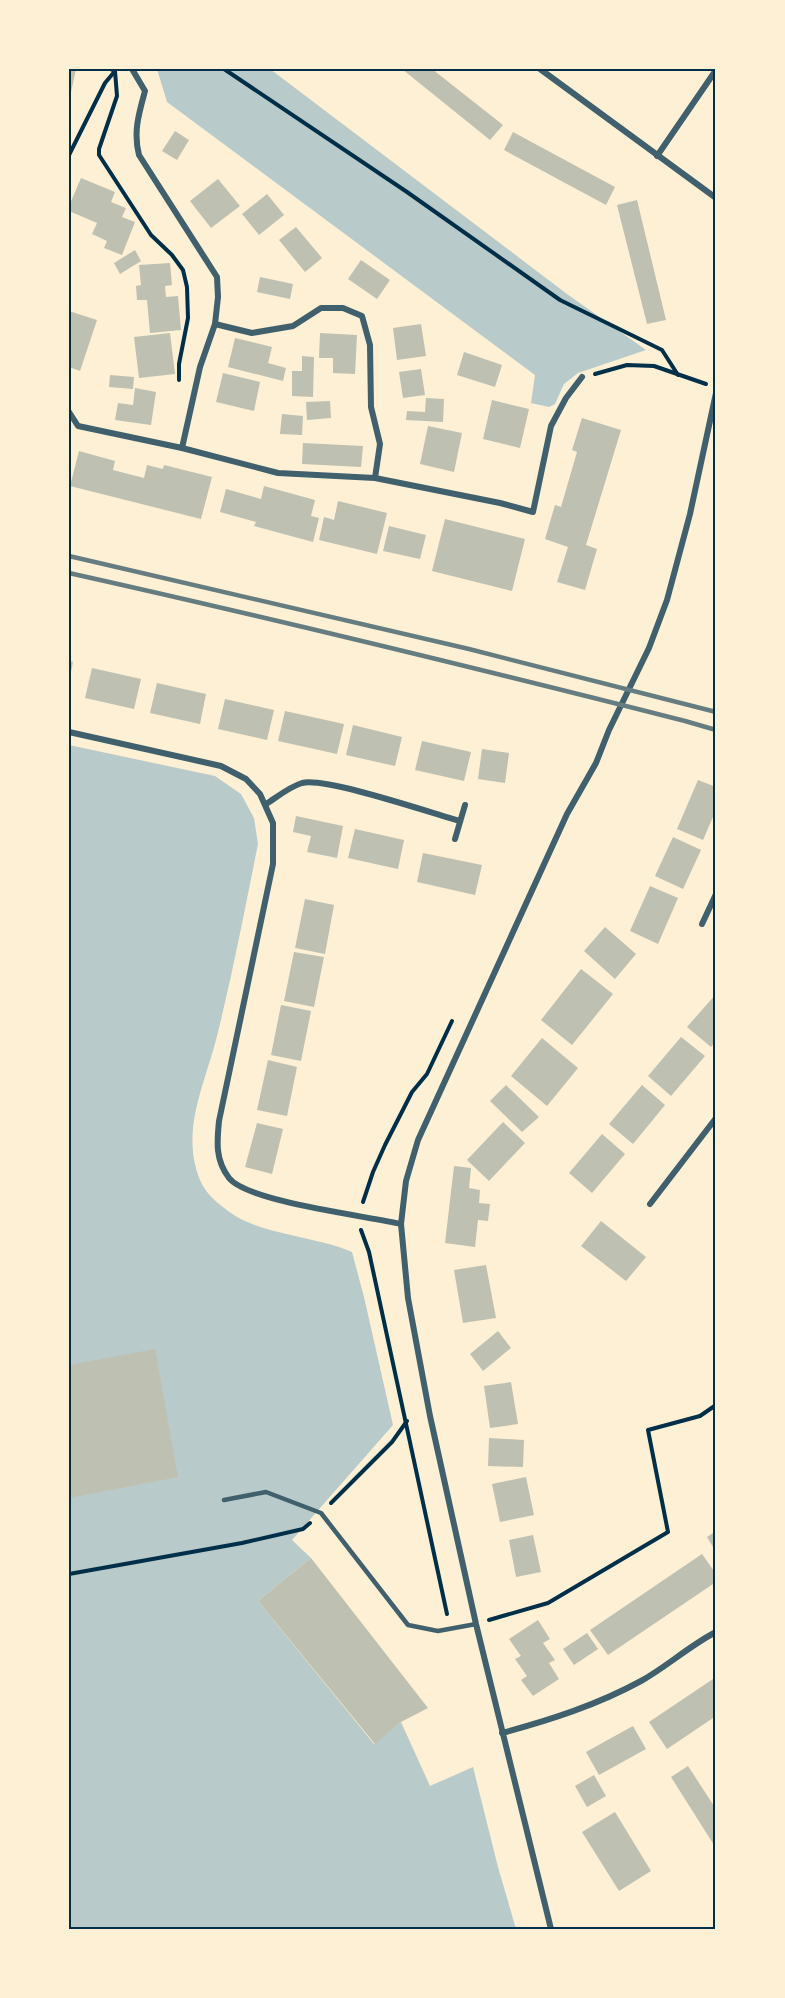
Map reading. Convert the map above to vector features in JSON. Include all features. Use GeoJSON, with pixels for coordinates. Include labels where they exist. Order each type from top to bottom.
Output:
{"type":"FeatureCollection","features":[{"type":"Feature","properties":{"kind":"street"},"geometry":{"type":"LineString","coordinates":[[132,69],[145,91],[136,125],[135,141],[138,155],[217,277],[218,297],[215,324],[200,367],[183,448]]}},
{"type":"Feature","properties":{"kind":"street"},"geometry":{"type":"LineString","coordinates":[[540,69],[716,198]]}},
{"type":"Feature","properties":{"kind":"street"},"geometry":{"type":"LineString","coordinates":[[657,156],[716,70]]}},
{"type":"Feature","properties":{"kind":"street"},"geometry":{"type":"LineString","coordinates":[[215,324],[252,333],[293,326],[321,308],[342,308],[362,316],[370,345],[371,407],[380,444],[375,478]]}},
{"type":"Feature","properties":{"kind":"street"},"geometry":{"type":"LineString","coordinates":[[69,412],[78,426],[183,448],[278,473],[375,478],[500,503],[533,512],[551,426],[566,398],[582,377]]}},
{"type":"Feature","properties":{"kind":"street"},"geometry":{"type":"LineString","coordinates":[[551,1929],[476,1624],[430,1416],[408,1298],[401,1224],[406,1181],[418,1140],[567,814],[597,763],[609,730],[649,648],[667,600],[690,514],[716,393]]}},
{"type":"Feature","properties":{"kind":"street"},"geometry":{"type":"LineString","coordinates":[[69,732],[221,766],[246,779],[260,794],[273,824],[273,864],[219,1121],[218,1156],[230,1179],[250,1190],[277,1200],[401,1224]]}},
{"type":"Feature","properties":{"kind":"street"},"geometry":{"type":"LineString","coordinates":[[266,804],[301,783],[311,782],[460,821]]}},
{"type":"Feature","properties":{"kind":"street"},"geometry":{"type":"LineString","coordinates":[[455,839],[465,805]]}},
{"type":"Feature","properties":{"kind":"street"},"geometry":{"type":"LineString","coordinates":[[702,924],[716,894]]}},
{"type":"Feature","properties":{"kind":"street"},"geometry":{"type":"LineString","coordinates":[[650,1204],[716,1118]]}},
{"type":"Feature","properties":{"kind":"street"},"geometry":{"type":"LineString","coordinates":[[502,1733],[555,1719],[603,1699],[641,1681],[714,1633],[716,1636]]}},
{"type":"Feature","properties":{"kind":"lane"},"geometry":{"type":"LineString","coordinates":[[224,1500],[266,1492],[321,1513],[408,1625],[438,1631],[476,1624]]}},
{"type":"Feature","properties":{"kind":"path"},"geometry":{"type":"LineString","coordinates":[[224,69],[417,199],[560,300],[662,350],[678,375]]}},
{"type":"Feature","properties":{"kind":"path"},"geometry":{"type":"LineString","coordinates":[[69,155],[113,70]]}},
{"type":"Feature","properties":{"kind":"path"},"geometry":{"type":"LineString","coordinates":[[113,70],[117,96],[99,155],[151,236],[172,255],[183,270],[187,287],[188,318],[179,364],[179,386]]}},
{"type":"Feature","properties":{"kind":"path"},"geometry":{"type":"LineString","coordinates":[[582,377],[627,365],[654,366],[709,385]]}},
{"type":"Feature","properties":{"kind":"path"},"geometry":{"type":"LineString","coordinates":[[360,1233],[369,1252],[448,1616]]}},
{"type":"Feature","properties":{"kind":"path"},"geometry":{"type":"LineString","coordinates":[[476,1624],[548,1603],[668,1532],[648,1430],[700,1416],[716,1405]]}},
{"type":"Feature","properties":{"kind":"path"},"geometry":{"type":"LineString","coordinates":[[69,1574],[303,1530],[392,1442],[407,1421]]}},
{"type":"Feature","properties":{"kind":"shaded area"},"geometry":{"type":"Polygon","coordinates":[[[157,69],[270,69],[567,294],[646,350],[578,373],[564,384],[555,404],[549,407],[531,403],[535,375],[167,102],[157,69]]]}},
{"type":"Feature","properties":{"kind":"shaded area"},"geometry":{"type":"Polygon","coordinates":[[[69,745],[215,776],[241,794],[254,818],[258,844],[223,1012],[198,1099],[193,1132],[195,1164],[207,1192],[231,1213],[273,1231],[322,1242],[352,1252],[393,1425],[292,1540],[311,1558],[258,1601],[374,1744],[401,1722],[430,1786],[473,1767],[516,1929],[69,1929],[69,745]]]}},
{"type":"Feature","properties":{"kind":"building"},"geometry":{"type":"Polygon","coordinates":[[[69,69],[76,69],[70,97],[69,97],[69,69]]]}},
{"type":"Feature","properties":{"kind":"building"},"geometry":{"type":"Polygon","coordinates":[[[402,69],[432,69],[503,125],[490,140],[402,69]]]}},
{"type":"Feature","properties":{"kind":"building"},"geometry":{"type":"Polygon","coordinates":[[[175,131],[189,140],[177,160],[162,151],[175,131]]]}},
{"type":"Feature","properties":{"kind":"building"},"geometry":{"type":"Polygon","coordinates":[[[513,132],[615,187],[606,205],[504,150],[513,132]]]}},
{"type":"Feature","properties":{"kind":"building"},"geometry":{"type":"Polygon","coordinates":[[[81,178],[115,192],[111,202],[126,208],[122,217],[135,222],[122,255],[104,248],[107,241],[92,234],[97,223],[69,211],[81,178]]]}},
{"type":"Feature","properties":{"kind":"building"},"geometry":{"type":"Polygon","coordinates":[[[218,179],[240,206],[211,228],[190,201],[218,179]]]}},
{"type":"Feature","properties":{"kind":"building"},"geometry":{"type":"Polygon","coordinates":[[[267,194],[284,215],[259,235],[242,214],[267,194]]]}},
{"type":"Feature","properties":{"kind":"building"},"geometry":{"type":"Polygon","coordinates":[[[637,200],[666,320],[647,324],[617,205],[637,200]]]}},
{"type":"Feature","properties":{"kind":"building"},"geometry":{"type":"Polygon","coordinates":[[[296,227],[322,258],[305,272],[279,240],[296,227]]]}},
{"type":"Feature","properties":{"kind":"building"},"geometry":{"type":"Polygon","coordinates":[[[135,250],[141,261],[120,274],[114,263],[135,250]]]}},
{"type":"Feature","properties":{"kind":"building"},"geometry":{"type":"Polygon","coordinates":[[[361,260],[390,280],[377,299],[348,279],[361,260]]]}},
{"type":"Feature","properties":{"kind":"building"},"geometry":{"type":"Polygon","coordinates":[[[170,263],[172,285],[165,286],[166,297],[178,296],[181,330],[150,333],[147,300],[137,300],[136,286],[141,285],[139,265],[170,263]]]}},
{"type":"Feature","properties":{"kind":"building"},"geometry":{"type":"Polygon","coordinates":[[[260,277],[293,284],[290,299],[257,292],[260,277]]]}},
{"type":"Feature","properties":{"kind":"building"},"geometry":{"type":"Polygon","coordinates":[[[69,311],[97,320],[80,371],[69,367],[69,311]]]}},
{"type":"Feature","properties":{"kind":"building"},"geometry":{"type":"Polygon","coordinates":[[[421,324],[426,356],[397,360],[393,328],[421,324]]]}},
{"type":"Feature","properties":{"kind":"building"},"geometry":{"type":"Polygon","coordinates":[[[170,333],[175,374],[139,378],[134,337],[170,333]]]}},
{"type":"Feature","properties":{"kind":"building"},"geometry":{"type":"Polygon","coordinates":[[[320,333],[357,335],[355,374],[333,373],[333,358],[319,358],[320,333]]]}},
{"type":"Feature","properties":{"kind":"building"},"geometry":{"type":"Polygon","coordinates":[[[235,338],[272,347],[268,363],[286,368],[283,381],[228,367],[235,338]]]}},
{"type":"Feature","properties":{"kind":"building"},"geometry":{"type":"Polygon","coordinates":[[[464,352],[502,365],[495,387],[457,375],[464,352]]]}},
{"type":"Feature","properties":{"kind":"building"},"geometry":{"type":"Polygon","coordinates":[[[302,356],[314,357],[313,397],[292,396],[292,371],[302,371],[302,356]]]}},
{"type":"Feature","properties":{"kind":"building"},"geometry":{"type":"Polygon","coordinates":[[[421,369],[425,395],[403,398],[399,372],[421,369]]]}},
{"type":"Feature","properties":{"kind":"building"},"geometry":{"type":"Polygon","coordinates":[[[223,373],[260,382],[254,411],[216,402],[223,373]]]}},
{"type":"Feature","properties":{"kind":"building"},"geometry":{"type":"Polygon","coordinates":[[[110,375],[134,377],[133,389],[109,387],[110,375]]]}},
{"type":"Feature","properties":{"kind":"building"},"geometry":{"type":"Polygon","coordinates":[[[135,388],[156,392],[151,425],[115,420],[118,403],[133,405],[135,388]]]}},
{"type":"Feature","properties":{"kind":"building"},"geometry":{"type":"Polygon","coordinates":[[[426,398],[444,399],[443,422],[406,420],[407,411],[425,412],[426,398]]]}},
{"type":"Feature","properties":{"kind":"building"},"geometry":{"type":"Polygon","coordinates":[[[492,400],[529,409],[520,448],[483,439],[492,400]]]}},
{"type":"Feature","properties":{"kind":"building"},"geometry":{"type":"Polygon","coordinates":[[[330,401],[331,418],[307,420],[306,402],[330,401]]]}},
{"type":"Feature","properties":{"kind":"building"},"geometry":{"type":"Polygon","coordinates":[[[282,414],[303,416],[302,435],[280,434],[282,414]]]}},
{"type":"Feature","properties":{"kind":"building"},"geometry":{"type":"Polygon","coordinates":[[[582,418],[621,430],[586,545],[597,549],[585,590],[557,582],[568,547],[545,539],[555,505],[561,507],[577,452],[572,450],[582,418]]]}},
{"type":"Feature","properties":{"kind":"building"},"geometry":{"type":"Polygon","coordinates":[[[428,426],[462,433],[454,472],[420,464],[428,426]]]}},
{"type":"Feature","properties":{"kind":"building"},"geometry":{"type":"Polygon","coordinates":[[[303,443],[363,446],[361,467],[302,464],[303,443]]]}},
{"type":"Feature","properties":{"kind":"building"},"geometry":{"type":"Polygon","coordinates":[[[79,451],[115,461],[113,470],[144,478],[147,465],[163,469],[164,465],[212,477],[201,519],[70,486],[79,451]]]}},
{"type":"Feature","properties":{"kind":"building"},"geometry":{"type":"Polygon","coordinates":[[[264,486],[315,500],[311,516],[319,518],[313,542],[254,526],[256,522],[220,512],[226,489],[261,499],[264,486]]]}},
{"type":"Feature","properties":{"kind":"building"},"geometry":{"type":"Polygon","coordinates":[[[338,501],[387,513],[377,554],[319,540],[324,517],[334,520],[338,501]]]}},
{"type":"Feature","properties":{"kind":"building"},"geometry":{"type":"Polygon","coordinates":[[[445,519],[525,539],[512,591],[432,571],[445,519]]]}},
{"type":"Feature","properties":{"kind":"building"},"geometry":{"type":"Polygon","coordinates":[[[389,526],[426,535],[420,559],[383,551],[389,526]]]}},
{"type":"Feature","properties":{"kind":"building"},"geometry":{"type":"Polygon","coordinates":[[[69,661],[73,662],[70,677],[69,677],[69,661]]]}},
{"type":"Feature","properties":{"kind":"building"},"geometry":{"type":"Polygon","coordinates":[[[92,668],[141,679],[134,709],[85,698],[92,668]]]}},
{"type":"Feature","properties":{"kind":"building"},"geometry":{"type":"Polygon","coordinates":[[[157,683],[206,694],[200,724],[150,713],[157,683]]]}},
{"type":"Feature","properties":{"kind":"building"},"geometry":{"type":"Polygon","coordinates":[[[225,699],[274,710],[267,740],[218,729],[225,699]]]}},
{"type":"Feature","properties":{"kind":"building"},"geometry":{"type":"Polygon","coordinates":[[[285,711],[344,724],[337,754],[278,741],[285,711]]]}},
{"type":"Feature","properties":{"kind":"building"},"geometry":{"type":"Polygon","coordinates":[[[353,725],[402,737],[395,766],[346,755],[353,725]]]}},
{"type":"Feature","properties":{"kind":"building"},"geometry":{"type":"Polygon","coordinates":[[[422,741],[471,752],[464,781],[415,770],[422,741]]]}},
{"type":"Feature","properties":{"kind":"building"},"geometry":{"type":"Polygon","coordinates":[[[482,749],[509,753],[505,783],[478,779],[482,749]]]}},
{"type":"Feature","properties":{"kind":"building"},"geometry":{"type":"Polygon","coordinates":[[[698,780],[716,787],[716,810],[703,840],[677,829],[698,780]]]}},
{"type":"Feature","properties":{"kind":"building"},"geometry":{"type":"Polygon","coordinates":[[[296,816],[343,826],[337,858],[307,852],[311,836],[293,832],[296,816]]]}},
{"type":"Feature","properties":{"kind":"building"},"geometry":{"type":"Polygon","coordinates":[[[355,829],[404,840],[398,869],[348,858],[355,829]]]}},
{"type":"Feature","properties":{"kind":"building"},"geometry":{"type":"Polygon","coordinates":[[[673,837],[701,850],[683,889],[655,876],[673,837]]]}},
{"type":"Feature","properties":{"kind":"building"},"geometry":{"type":"Polygon","coordinates":[[[423,853],[482,865],[475,895],[417,882],[423,853]]]}},
{"type":"Feature","properties":{"kind":"building"},"geometry":{"type":"Polygon","coordinates":[[[650,886],[678,898],[658,944],[630,931],[650,886]]]}},
{"type":"Feature","properties":{"kind":"building"},"geometry":{"type":"Polygon","coordinates":[[[305,899],[334,905],[325,954],[295,948],[305,899]]]}},
{"type":"Feature","properties":{"kind":"building"},"geometry":{"type":"Polygon","coordinates":[[[605,927],[636,954],[615,979],[584,951],[605,927]]]}},
{"type":"Feature","properties":{"kind":"building"},"geometry":{"type":"Polygon","coordinates":[[[294,952],[324,957],[314,1007],[284,1001],[294,952]]]}},
{"type":"Feature","properties":{"kind":"building"},"geometry":{"type":"Polygon","coordinates":[[[581,969],[613,994],[572,1045],[541,1020],[581,969]]]}},
{"type":"Feature","properties":{"kind":"building"},"geometry":{"type":"Polygon","coordinates":[[[716,994],[716,1041],[711,1047],[687,1027],[716,994]]]}},
{"type":"Feature","properties":{"kind":"building"},"geometry":{"type":"Polygon","coordinates":[[[281,1005],[311,1011],[301,1061],[271,1055],[281,1005]]]}},
{"type":"Feature","properties":{"kind":"building"},"geometry":{"type":"Polygon","coordinates":[[[681,1037],[705,1056],[671,1096],[648,1076],[681,1037]]]}},
{"type":"Feature","properties":{"kind":"building"},"geometry":{"type":"Polygon","coordinates":[[[542,1038],[578,1068],[547,1106],[511,1076],[542,1038]]]}},
{"type":"Feature","properties":{"kind":"building"},"geometry":{"type":"Polygon","coordinates":[[[268,1060],[297,1067],[287,1116],[257,1110],[268,1060]]]}},
{"type":"Feature","properties":{"kind":"building"},"geometry":{"type":"Polygon","coordinates":[[[506,1085],[539,1117],[522,1132],[490,1101],[506,1085]]]}},
{"type":"Feature","properties":{"kind":"building"},"geometry":{"type":"Polygon","coordinates":[[[642,1085],[665,1105],[633,1144],[609,1124],[642,1085]]]}},
{"type":"Feature","properties":{"kind":"building"},"geometry":{"type":"Polygon","coordinates":[[[503,1122],[525,1143],[489,1181],[467,1160],[503,1122]]]}},
{"type":"Feature","properties":{"kind":"building"},"geometry":{"type":"Polygon","coordinates":[[[257,1123],[283,1129],[272,1174],[245,1167],[257,1123]]]}},
{"type":"Feature","properties":{"kind":"building"},"geometry":{"type":"Polygon","coordinates":[[[602,1134],[625,1154],[592,1193],[569,1173],[602,1134]]]}},
{"type":"Feature","properties":{"kind":"building"},"geometry":{"type":"Polygon","coordinates":[[[454,1166],[471,1168],[469,1188],[480,1190],[479,1203],[490,1204],[488,1221],[478,1220],[475,1247],[445,1243],[454,1166]]]}},
{"type":"Feature","properties":{"kind":"building"},"geometry":{"type":"Polygon","coordinates":[[[601,1221],[646,1257],[626,1281],[581,1246],[601,1221]]]}},
{"type":"Feature","properties":{"kind":"building"},"geometry":{"type":"Polygon","coordinates":[[[486,1265],[496,1318],[463,1323],[454,1270],[486,1265]]]}},
{"type":"Feature","properties":{"kind":"building"},"geometry":{"type":"Polygon","coordinates":[[[498,1331],[511,1348],[483,1371],[470,1354],[498,1331]]]}},
{"type":"Feature","properties":{"kind":"building"},"geometry":{"type":"Polygon","coordinates":[[[155,1349],[178,1477],[69,1498],[69,1365],[155,1349]]]}},
{"type":"Feature","properties":{"kind":"building"},"geometry":{"type":"Polygon","coordinates":[[[511,1382],[518,1424],[490,1428],[484,1386],[511,1382]]]}},
{"type":"Feature","properties":{"kind":"building"},"geometry":{"type":"Polygon","coordinates":[[[489,1438],[524,1440],[523,1467],[488,1466],[489,1438]]]}},
{"type":"Feature","properties":{"kind":"building"},"geometry":{"type":"Polygon","coordinates":[[[526,1477],[534,1515],[500,1522],[492,1484],[526,1477]]]}},
{"type":"Feature","properties":{"kind":"building"},"geometry":{"type":"Polygon","coordinates":[[[716,1531],[716,1552],[707,1537],[716,1531]]]}},
{"type":"Feature","properties":{"kind":"building"},"geometry":{"type":"Polygon","coordinates":[[[533,1535],[541,1572],[516,1577],[509,1540],[533,1535]]]}},
{"type":"Feature","properties":{"kind":"building"},"geometry":{"type":"Polygon","coordinates":[[[702,1554],[716,1574],[716,1582],[608,1655],[590,1630],[702,1554]]]}},
{"type":"Feature","properties":{"kind":"building"},"geometry":{"type":"Polygon","coordinates":[[[311,1558],[428,1708],[401,1722],[375,1744],[258,1601],[311,1558]]]}},
{"type":"Feature","properties":{"kind":"building"},"geometry":{"type":"Polygon","coordinates":[[[538,1620],[550,1639],[543,1643],[555,1660],[549,1663],[559,1679],[533,1696],[521,1680],[527,1676],[515,1659],[521,1656],[509,1639],[538,1620]]]}},
{"type":"Feature","properties":{"kind":"building"},"geometry":{"type":"Polygon","coordinates":[[[587,1633],[598,1649],[574,1665],[563,1649],[587,1633]]]}},
{"type":"Feature","properties":{"kind":"building"},"geometry":{"type":"Polygon","coordinates":[[[716,1677],[716,1716],[667,1749],[649,1722],[716,1677]]]}},
{"type":"Feature","properties":{"kind":"building"},"geometry":{"type":"Polygon","coordinates":[[[633,1726],[646,1749],[599,1775],[586,1752],[633,1726]]]}},
{"type":"Feature","properties":{"kind":"building"},"geometry":{"type":"Polygon","coordinates":[[[688,1766],[716,1809],[716,1844],[714,1845],[671,1777],[688,1766]]]}},
{"type":"Feature","properties":{"kind":"building"},"geometry":{"type":"Polygon","coordinates":[[[594,1775],[606,1796],[587,1807],[575,1786],[594,1775]]]}},
{"type":"Feature","properties":{"kind":"building"},"geometry":{"type":"Polygon","coordinates":[[[615,1812],[651,1871],[619,1891],[582,1832],[615,1812]]]}},
{"type":"Feature","properties":{"kind":"railway"},"geometry":{"type":"LineString","coordinates":[[69,556],[469,649],[716,712]]}},
{"type":"Feature","properties":{"kind":"railway"},"geometry":{"type":"LineString","coordinates":[[69,573],[377,645],[716,730]]}}]}
